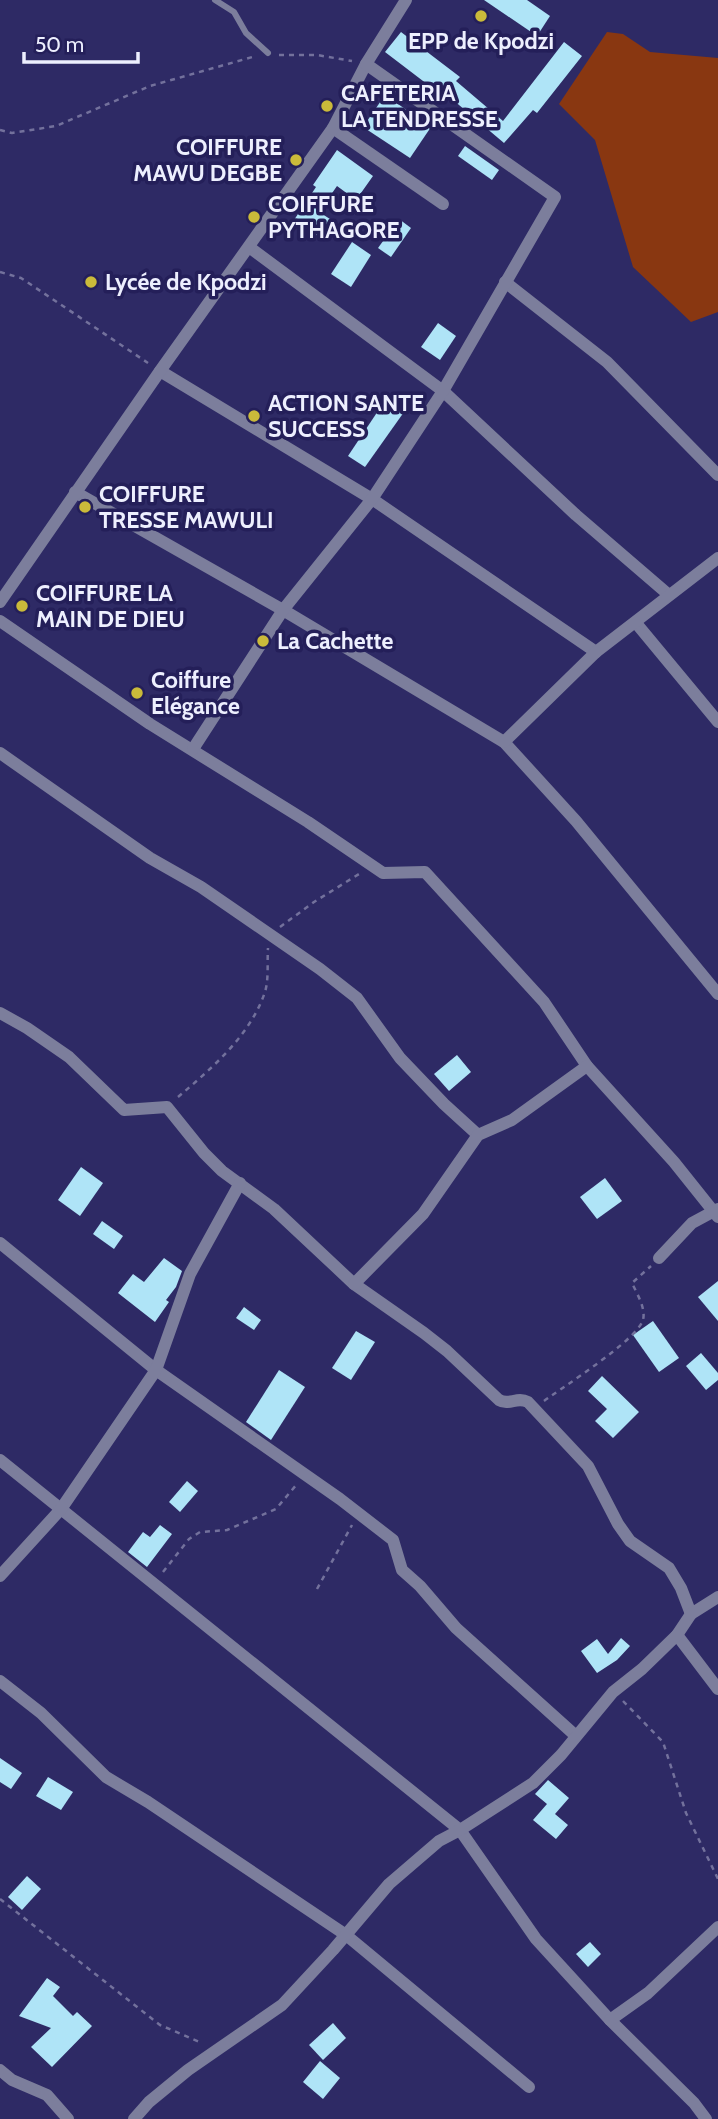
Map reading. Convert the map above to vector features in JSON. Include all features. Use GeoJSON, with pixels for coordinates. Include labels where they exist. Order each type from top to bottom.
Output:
{"type":"FeatureCollection","features":[{"type":"Feature","properties":{"kind":"street"},"geometry":{"type":"LineString","coordinates":[[0,602],[333,128],[366,64],[406,0]]}},
{"type":"Feature","properties":{"kind":"street"},"geometry":{"type":"LineString","coordinates":[[193,749],[283,610],[372,499],[443,391],[555,197],[366,64]]}},
{"type":"Feature","properties":{"kind":"street"},"geometry":{"type":"LineString","coordinates":[[333,128],[443,204]]}},
{"type":"Feature","properties":{"kind":"street"},"geometry":{"type":"LineString","coordinates":[[249,247],[443,391],[576,515],[669,595]]}},
{"type":"Feature","properties":{"kind":"street"},"geometry":{"type":"LineString","coordinates":[[505,282],[607,362],[718,475]]}},
{"type":"Feature","properties":{"kind":"street"},"geometry":{"type":"LineString","coordinates":[[160,371],[372,499],[596,652]]}},
{"type":"Feature","properties":{"kind":"street"},"geometry":{"type":"LineString","coordinates":[[75,492],[283,610],[504,742],[576,821],[718,994]]}},
{"type":"Feature","properties":{"kind":"street"},"geometry":{"type":"LineString","coordinates":[[504,742],[596,652],[718,558]]}},
{"type":"Feature","properties":{"kind":"street"},"geometry":{"type":"LineString","coordinates":[[0,621],[150,723],[309,822],[383,873],[425,872],[544,1002],[587,1066],[717,1212],[692,1223],[659,1258]]}},
{"type":"Feature","properties":{"kind":"street"},"geometry":{"type":"LineString","coordinates":[[636,622],[718,722]]}},
{"type":"Feature","properties":{"kind":"street"},"geometry":{"type":"LineString","coordinates":[[0,752],[150,858],[201,887],[357,998],[400,1058],[478,1135]]}},
{"type":"Feature","properties":{"kind":"street"},"geometry":{"type":"LineString","coordinates":[[0,1013],[69,1057],[124,1110],[167,1107],[222,1171],[274,1209],[354,1284],[424,1333],[499,1400],[508,1403],[525,1400],[588,1466],[618,1524],[630,1541],[669,1567],[691,1614]]}},
{"type":"Feature","properties":{"kind":"street"},"geometry":{"type":"LineString","coordinates":[[354,1284],[424,1214],[478,1135],[512,1120],[587,1066]]}},
{"type":"Feature","properties":{"kind":"street"},"geometry":{"type":"LineString","coordinates":[[0,1576],[61,1509],[156,1370],[190,1275],[240,1182]]}},
{"type":"Feature","properties":{"kind":"street"},"geometry":{"type":"LineString","coordinates":[[0,1243],[156,1370],[393,1540],[402,1570],[421,1586],[456,1628],[576,1736]]}},
{"type":"Feature","properties":{"kind":"street"},"geometry":{"type":"LineString","coordinates":[[0,1460],[460,1830],[536,1939],[610,2020],[694,2103],[706,2119]]}},
{"type":"Feature","properties":{"kind":"street"},"geometry":{"type":"LineString","coordinates":[[134,2119],[168,2086],[282,2005],[389,1884],[439,1840],[460,1830],[533,1783],[548,1769],[612,1692],[677,1635],[691,1614],[718,1597]]}},
{"type":"Feature","properties":{"kind":"street"},"geometry":{"type":"LineString","coordinates":[[677,1635],[718,1689]]}},
{"type":"Feature","properties":{"kind":"street"},"geometry":{"type":"LineString","coordinates":[[0,1681],[41,1713],[106,1777],[159,1809],[346,1935],[528,2087]]}},
{"type":"Feature","properties":{"kind":"street"},"geometry":{"type":"LineString","coordinates":[[610,2020],[648,1993],[718,1927]]}},
{"type":"Feature","properties":{"kind":"street"},"geometry":{"type":"LineString","coordinates":[[0,2070],[12,2080],[47,2095],[68,2119]]}},
{"type":"Feature","properties":{"kind":"lane"},"geometry":{"type":"LineString","coordinates":[[215,0],[234,12],[246,33],[268,53]]}},
{"type":"Feature","properties":{"kind":"path"},"geometry":{"type":"LineString","coordinates":[[0,130],[12,133],[56,126],[150,86],[268,53],[286,57],[317,55],[366,64]]}},
{"type":"Feature","properties":{"kind":"path"},"geometry":{"type":"LineString","coordinates":[[0,272],[20,278],[160,371]]}},
{"type":"Feature","properties":{"kind":"path"},"geometry":{"type":"LineString","coordinates":[[167,1107],[210,1070],[254,1017],[266,990],[268,935],[362,872]]}},
{"type":"Feature","properties":{"kind":"path"},"geometry":{"type":"LineString","coordinates":[[533,1409],[630,1337],[643,1321],[643,1308],[632,1283],[659,1258]]}},
{"type":"Feature","properties":{"kind":"path"},"geometry":{"type":"LineString","coordinates":[[154,1583],[189,1539],[200,1532],[227,1530],[276,1509],[304,1476]]}},
{"type":"Feature","properties":{"kind":"path"},"geometry":{"type":"LineString","coordinates":[[317,1589],[358,1513]]}},
{"type":"Feature","properties":{"kind":"path"},"geometry":{"type":"LineString","coordinates":[[612,1692],[663,1742],[687,1813],[718,1879]]}},
{"type":"Feature","properties":{"kind":"path"},"geometry":{"type":"LineString","coordinates":[[0,1899],[160,2025],[218,2050]]}},
{"type":"Feature","properties":{"kind":"shaded area"},"geometry":{"type":"Polygon","coordinates":[[[607,32],[623,34],[650,52],[718,58],[718,312],[691,322],[633,267],[595,140],[559,104],[607,32]]]}},
{"type":"Feature","properties":{"kind":"building"},"geometry":{"type":"Polygon","coordinates":[[[484,0],[527,0],[550,16],[537,36],[484,0]]]}},
{"type":"Feature","properties":{"kind":"building"},"geometry":{"type":"Polygon","coordinates":[[[401,32],[460,77],[456,81],[503,121],[564,42],[582,56],[537,113],[533,110],[504,143],[446,94],[444,97],[385,52],[401,32]]]}},
{"type":"Feature","properties":{"kind":"building"},"geometry":{"type":"Polygon","coordinates":[[[385,95],[431,127],[410,158],[363,127],[385,95]]]}},
{"type":"Feature","properties":{"kind":"building"},"geometry":{"type":"Polygon","coordinates":[[[465,146],[499,170],[492,180],[458,156],[465,146]]]}},
{"type":"Feature","properties":{"kind":"building"},"geometry":{"type":"Polygon","coordinates":[[[337,150],[373,176],[356,200],[337,186],[319,212],[330,219],[318,236],[294,220],[316,187],[313,185],[337,150]]]}},
{"type":"Feature","properties":{"kind":"building"},"geometry":{"type":"Polygon","coordinates":[[[399,219],[411,228],[391,257],[378,248],[399,219]]]}},
{"type":"Feature","properties":{"kind":"building"},"geometry":{"type":"Polygon","coordinates":[[[352,242],[371,255],[351,287],[331,274],[352,242]]]}},
{"type":"Feature","properties":{"kind":"building"},"geometry":{"type":"Polygon","coordinates":[[[438,323],[456,336],[440,360],[421,347],[438,323]]]}},
{"type":"Feature","properties":{"kind":"building"},"geometry":{"type":"Polygon","coordinates":[[[386,399],[404,412],[365,467],[348,456],[386,399]]]}},
{"type":"Feature","properties":{"kind":"building"},"geometry":{"type":"Polygon","coordinates":[[[457,1055],[471,1072],[449,1091],[434,1074],[457,1055]]]}},
{"type":"Feature","properties":{"kind":"building"},"geometry":{"type":"Polygon","coordinates":[[[81,1167],[103,1183],[80,1216],[58,1200],[81,1167]]]}},
{"type":"Feature","properties":{"kind":"building"},"geometry":{"type":"Polygon","coordinates":[[[605,1178],[622,1201],[597,1219],[580,1197],[605,1178]]]}},
{"type":"Feature","properties":{"kind":"building"},"geometry":{"type":"Polygon","coordinates":[[[102,1221],[123,1236],[114,1249],[93,1234],[102,1221]]]}},
{"type":"Feature","properties":{"kind":"building"},"geometry":{"type":"Polygon","coordinates":[[[164,1258],[182,1271],[176,1287],[166,1300],[169,1302],[155,1322],[118,1293],[133,1274],[144,1282],[164,1258]]]}},
{"type":"Feature","properties":{"kind":"building"},"geometry":{"type":"Polygon","coordinates":[[[718,1281],[718,1321],[698,1297],[718,1281]]]}},
{"type":"Feature","properties":{"kind":"building"},"geometry":{"type":"Polygon","coordinates":[[[244,1307],[261,1320],[254,1330],[236,1318],[244,1307]]]}},
{"type":"Feature","properties":{"kind":"building"},"geometry":{"type":"Polygon","coordinates":[[[653,1321],[679,1358],[659,1372],[633,1335],[653,1321]]]}},
{"type":"Feature","properties":{"kind":"building"},"geometry":{"type":"Polygon","coordinates":[[[356,1331],[375,1342],[351,1380],[332,1368],[356,1331]]]}},
{"type":"Feature","properties":{"kind":"building"},"geometry":{"type":"Polygon","coordinates":[[[701,1353],[718,1373],[718,1380],[706,1390],[686,1366],[701,1353]]]}},
{"type":"Feature","properties":{"kind":"building"},"geometry":{"type":"Polygon","coordinates":[[[279,1370],[305,1387],[271,1440],[246,1422],[279,1370]]]}},
{"type":"Feature","properties":{"kind":"building"},"geometry":{"type":"Polygon","coordinates":[[[602,1376],[639,1412],[613,1438],[595,1421],[607,1409],[588,1391],[602,1376]]]}},
{"type":"Feature","properties":{"kind":"building"},"geometry":{"type":"Polygon","coordinates":[[[187,1481],[198,1491],[180,1512],[169,1502],[187,1481]]]}},
{"type":"Feature","properties":{"kind":"building"},"geometry":{"type":"Polygon","coordinates":[[[160,1525],[172,1534],[147,1567],[128,1552],[143,1532],[150,1537],[160,1525]]]}},
{"type":"Feature","properties":{"kind":"building"},"geometry":{"type":"Polygon","coordinates":[[[621,1638],[630,1646],[617,1660],[597,1673],[581,1651],[597,1639],[608,1654],[621,1638]]]}},
{"type":"Feature","properties":{"kind":"building"},"geometry":{"type":"Polygon","coordinates":[[[0,1758],[22,1773],[11,1789],[0,1782],[0,1758]]]}},
{"type":"Feature","properties":{"kind":"building"},"geometry":{"type":"Polygon","coordinates":[[[48,1777],[73,1792],[61,1810],[36,1796],[48,1777]]]}},
{"type":"Feature","properties":{"kind":"building"},"geometry":{"type":"Polygon","coordinates":[[[548,1780],[569,1798],[555,1814],[568,1825],[556,1839],[533,1820],[547,1804],[535,1794],[548,1780]]]}},
{"type":"Feature","properties":{"kind":"building"},"geometry":{"type":"Polygon","coordinates":[[[27,1876],[41,1889],[22,1910],[8,1897],[27,1876]]]}},
{"type":"Feature","properties":{"kind":"building"},"geometry":{"type":"Polygon","coordinates":[[[590,1942],[601,1954],[588,1967],[576,1954],[590,1942]]]}},
{"type":"Feature","properties":{"kind":"building"},"geometry":{"type":"Polygon","coordinates":[[[47,1978],[60,1987],[53,1996],[73,2016],[77,2012],[92,2026],[52,2067],[31,2047],[51,2028],[19,2016],[47,1978]]]}},
{"type":"Feature","properties":{"kind":"building"},"geometry":{"type":"Polygon","coordinates":[[[333,2023],[346,2038],[323,2060],[309,2045],[333,2023]]]}},
{"type":"Feature","properties":{"kind":"building"},"geometry":{"type":"Polygon","coordinates":[[[320,2061],[340,2078],[323,2099],[303,2082],[320,2061]]]}},
{"type":"Feature","properties":{"kind":"place","name":"EPP de Kpodzi"},"geometry":{"type":"Point","coordinates":[481,16]}},
{"type":"Feature","properties":{"kind":"place","name":"CAFETERIA LA TENDRESSE"},"geometry":{"type":"Point","coordinates":[327,106]}},
{"type":"Feature","properties":{"kind":"place","name":"COIFFURE MAWU DEGBE"},"geometry":{"type":"Point","coordinates":[296,160]}},
{"type":"Feature","properties":{"kind":"place","name":"COIFFURE PYTHAGORE"},"geometry":{"type":"Point","coordinates":[254,217]}},
{"type":"Feature","properties":{"kind":"place","name":"Lycée de Kpodzi"},"geometry":{"type":"Point","coordinates":[91,282]}},
{"type":"Feature","properties":{"kind":"place","name":"ACTION SANTE SUCCESS"},"geometry":{"type":"Point","coordinates":[254,416]}},
{"type":"Feature","properties":{"kind":"place","name":"COIFFURE TRESSE MAWULI"},"geometry":{"type":"Point","coordinates":[85,507]}},
{"type":"Feature","properties":{"kind":"place","name":"COIFFURE LA MAIN DE DIEU"},"geometry":{"type":"Point","coordinates":[22,606]}},
{"type":"Feature","properties":{"kind":"place","name":"La Cachette"},"geometry":{"type":"Point","coordinates":[263,641]}},
{"type":"Feature","properties":{"kind":"place","name":"Coiffure Elégance"},"geometry":{"type":"Point","coordinates":[137,693]}}]}
